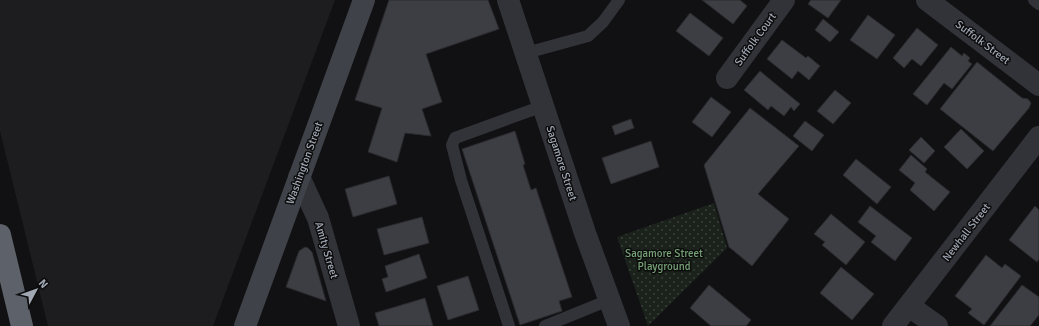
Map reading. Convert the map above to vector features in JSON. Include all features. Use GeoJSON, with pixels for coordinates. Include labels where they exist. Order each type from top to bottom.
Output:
{"type":"FeatureCollection","features":[{"type":"Feature","properties":{"kind":"highway"},"geometry":{"type":"LineString","coordinates":[[0,235],[22,326]]}},
{"type":"Feature","properties":{"kind":"main road","name":"Washington Street"},"geometry":{"type":"LineString","coordinates":[[245,326],[364,0]]}},
{"type":"Feature","properties":{"kind":"street","name":"Sagamore Street"},"geometry":{"type":"LineString","coordinates":[[508,0],[585,233],[619,326]]}},
{"type":"Feature","properties":{"kind":"street","name":"Suffolk Court"},"geometry":{"type":"LineString","coordinates":[[727,78],[784,0]]}},
{"type":"Feature","properties":{"kind":"street","name":"Suffolk Street"},"geometry":{"type":"LineString","coordinates":[[927,0],[1039,85]]}},
{"type":"Feature","properties":{"kind":"street","name":"Newhall Street"},"geometry":{"type":"LineString","coordinates":[[893,326],[1039,137]]}},
{"type":"Feature","properties":{"kind":"street","name":"Amity Street"},"geometry":{"type":"LineString","coordinates":[[299,177],[318,218],[349,326]]}},
{"type":"Feature","properties":{"kind":"street"},"geometry":{"type":"LineString","coordinates":[[909,306],[937,326]]}},
{"type":"Feature","properties":{"kind":"lane"},"geometry":{"type":"LineString","coordinates":[[526,53],[588,36],[603,22],[619,0]]}},
{"type":"Feature","properties":{"kind":"lane"},"geometry":{"type":"LineString","coordinates":[[1034,0],[1039,4]]}},
{"type":"Feature","properties":{"kind":"lane"},"geometry":{"type":"LineString","coordinates":[[509,326],[461,180],[452,145],[455,138],[543,106]]}},
{"type":"Feature","properties":{"kind":"lane"},"geometry":{"type":"LineString","coordinates":[[545,326],[610,300]]}},
{"type":"Feature","properties":{"kind":"shaded area"},"geometry":{"type":"Polygon","coordinates":[[[0,0],[335,0],[213,326],[48,326],[0,131],[0,0]]]}},
{"type":"Feature","properties":{"kind":"green space","name":"Sagamore Street Playground"},"geometry":{"type":"Polygon","coordinates":[[[714,203],[727,248],[648,326],[617,237],[714,203]]]}},
{"type":"Feature","properties":{"kind":"building"},"geometry":{"type":"Polygon","coordinates":[[[389,0],[488,0],[499,29],[426,54],[442,102],[422,109],[431,136],[405,133],[397,162],[368,152],[382,108],[355,100],[389,0]]]}},
{"type":"Feature","properties":{"kind":"building"},"geometry":{"type":"Polygon","coordinates":[[[702,0],[740,0],[747,6],[733,24],[702,0]]]}},
{"type":"Feature","properties":{"kind":"building"},"geometry":{"type":"Polygon","coordinates":[[[811,0],[841,0],[828,18],[808,4],[811,0]]]}},
{"type":"Feature","properties":{"kind":"building"},"geometry":{"type":"Polygon","coordinates":[[[690,13],[723,38],[709,56],[676,31],[690,13]]]}},
{"type":"Feature","properties":{"kind":"building"},"geometry":{"type":"Polygon","coordinates":[[[868,15],[895,35],[877,59],[850,40],[868,15]]]}},
{"type":"Feature","properties":{"kind":"building"},"geometry":{"type":"Polygon","coordinates":[[[823,19],[839,32],[830,42],[815,30],[823,19]]]}},
{"type":"Feature","properties":{"kind":"building"},"geometry":{"type":"Polygon","coordinates":[[[917,28],[938,45],[921,66],[912,59],[904,68],[893,58],[917,28]]]}},
{"type":"Feature","properties":{"kind":"building"},"geometry":{"type":"Polygon","coordinates":[[[782,40],[806,58],[808,56],[820,66],[809,80],[798,71],[792,79],[767,59],[782,40]]]}},
{"type":"Feature","properties":{"kind":"building"},"geometry":{"type":"Polygon","coordinates":[[[951,47],[962,56],[964,53],[970,58],[968,61],[972,64],[952,89],[944,83],[927,105],[913,94],[951,47]]]}},
{"type":"Feature","properties":{"kind":"building"},"geometry":{"type":"Polygon","coordinates":[[[977,62],[1022,98],[1028,99],[1031,103],[1029,108],[993,151],[940,109],[977,62]]]}},
{"type":"Feature","properties":{"kind":"building"},"geometry":{"type":"Polygon","coordinates":[[[760,71],[800,104],[794,111],[791,107],[784,116],[771,106],[768,110],[744,90],[760,71]]]}},
{"type":"Feature","properties":{"kind":"building"},"geometry":{"type":"Polygon","coordinates":[[[835,90],[851,103],[833,124],[817,111],[835,90]]]}},
{"type":"Feature","properties":{"kind":"building"},"geometry":{"type":"Polygon","coordinates":[[[711,97],[731,112],[712,137],[692,122],[711,97]]]}},
{"type":"Feature","properties":{"kind":"building"},"geometry":{"type":"Polygon","coordinates":[[[750,108],[799,146],[758,194],[789,219],[752,266],[729,247],[704,165],[750,108]]]}},
{"type":"Feature","properties":{"kind":"building"},"geometry":{"type":"Polygon","coordinates":[[[631,119],[634,128],[615,135],[612,126],[631,119]]]}},
{"type":"Feature","properties":{"kind":"building"},"geometry":{"type":"Polygon","coordinates":[[[805,121],[824,135],[812,151],[793,136],[805,121]]]}},
{"type":"Feature","properties":{"kind":"building"},"geometry":{"type":"Polygon","coordinates":[[[961,129],[984,151],[967,169],[944,147],[961,129]]]}},
{"type":"Feature","properties":{"kind":"building"},"geometry":{"type":"Polygon","coordinates":[[[515,131],[531,190],[536,188],[572,297],[559,301],[562,311],[520,325],[462,149],[515,131]]]}},
{"type":"Feature","properties":{"kind":"building"},"geometry":{"type":"Polygon","coordinates":[[[921,137],[935,151],[924,163],[909,150],[921,137]]]}},
{"type":"Feature","properties":{"kind":"building"},"geometry":{"type":"Polygon","coordinates":[[[651,141],[659,167],[611,184],[602,158],[651,141]]]}},
{"type":"Feature","properties":{"kind":"building"},"geometry":{"type":"Polygon","coordinates":[[[911,155],[927,169],[925,172],[950,192],[934,211],[910,190],[915,183],[899,170],[911,155]]]}},
{"type":"Feature","properties":{"kind":"building"},"geometry":{"type":"Polygon","coordinates":[[[856,159],[891,187],[877,204],[843,175],[856,159]]]}},
{"type":"Feature","properties":{"kind":"building"},"geometry":{"type":"Polygon","coordinates":[[[389,176],[397,204],[353,217],[345,189],[389,176]]]}},
{"type":"Feature","properties":{"kind":"building"},"geometry":{"type":"Polygon","coordinates":[[[870,206],[912,238],[895,261],[871,242],[876,236],[858,222],[870,206]]]}},
{"type":"Feature","properties":{"kind":"building"},"geometry":{"type":"Polygon","coordinates":[[[1035,206],[1039,210],[1039,259],[1037,262],[1009,240],[1035,206]]]}},
{"type":"Feature","properties":{"kind":"building"},"geometry":{"type":"Polygon","coordinates":[[[831,214],[865,242],[846,265],[822,245],[825,242],[814,234],[831,214]]]}},
{"type":"Feature","properties":{"kind":"building"},"geometry":{"type":"Polygon","coordinates":[[[422,217],[429,243],[384,255],[377,229],[422,217]]]}},
{"type":"Feature","properties":{"kind":"building"},"geometry":{"type":"Polygon","coordinates":[[[305,247],[312,252],[326,301],[286,287],[299,251],[305,247]]]}},
{"type":"Feature","properties":{"kind":"building"},"geometry":{"type":"Polygon","coordinates":[[[419,254],[427,278],[386,292],[382,279],[388,277],[385,266],[419,254]]]}},
{"type":"Feature","properties":{"kind":"building"},"geometry":{"type":"Polygon","coordinates":[[[986,255],[1002,268],[1005,264],[1021,276],[984,325],[968,313],[972,309],[955,296],[986,255]]]}},
{"type":"Feature","properties":{"kind":"building"},"geometry":{"type":"Polygon","coordinates":[[[841,267],[874,294],[852,320],[820,293],[841,267]]]}},
{"type":"Feature","properties":{"kind":"building"},"geometry":{"type":"Polygon","coordinates":[[[468,276],[479,310],[448,320],[437,286],[468,276]]]}},
{"type":"Feature","properties":{"kind":"building"},"geometry":{"type":"Polygon","coordinates":[[[709,285],[751,320],[746,326],[711,326],[690,308],[709,285]]]}},
{"type":"Feature","properties":{"kind":"building"},"geometry":{"type":"Polygon","coordinates":[[[1022,285],[1039,297],[1039,315],[1030,326],[990,326],[1022,285]]]}},
{"type":"Feature","properties":{"kind":"building"},"geometry":{"type":"Polygon","coordinates":[[[425,298],[433,326],[379,326],[375,313],[425,298]]]}}]}
